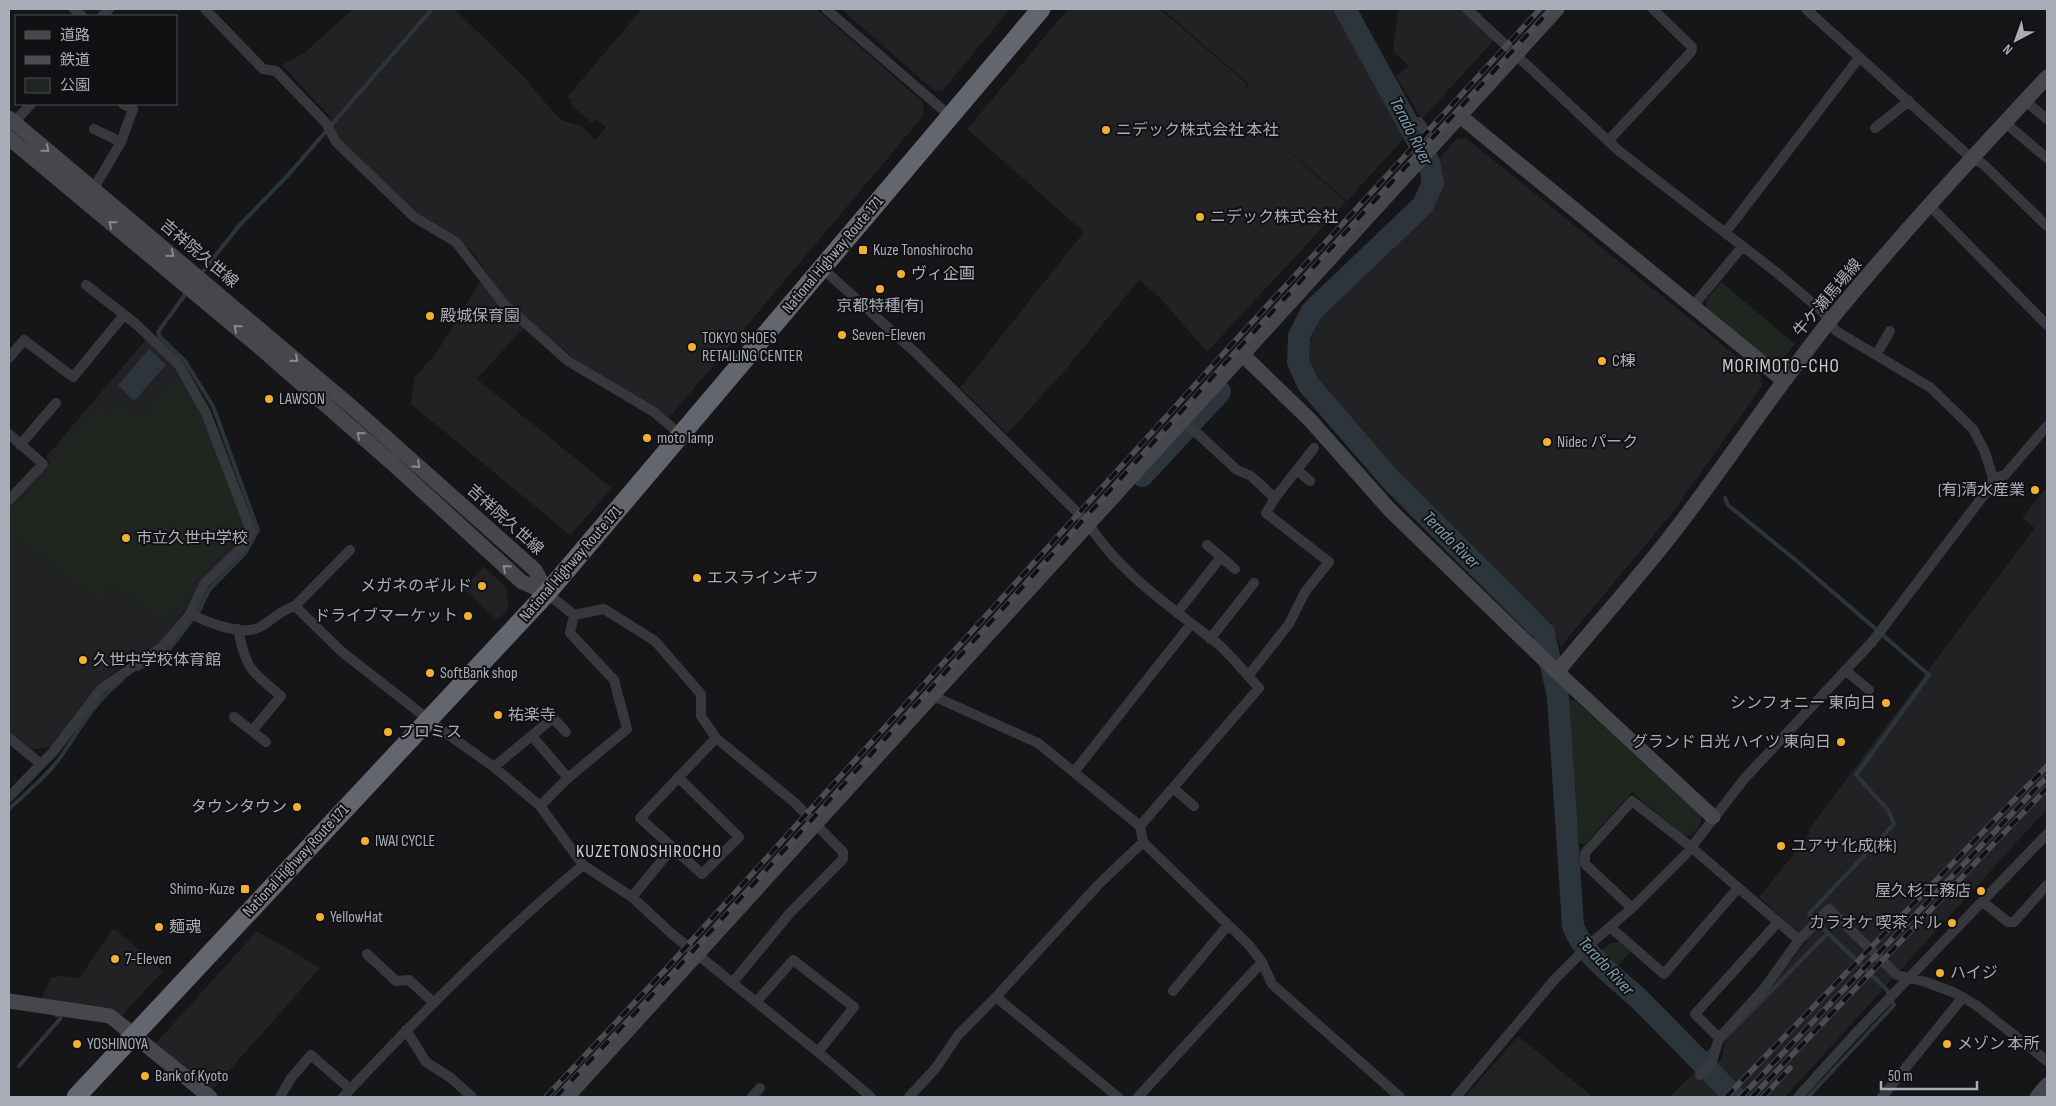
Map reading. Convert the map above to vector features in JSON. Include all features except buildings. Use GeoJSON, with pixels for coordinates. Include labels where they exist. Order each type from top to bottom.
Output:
{"type":"FeatureCollection","features":[{"type":"Feature","properties":{"kind":"highway","name":"National Highway Route 171"},"geometry":{"type":"LineString","coordinates":[[76,1097],[132,1035],[547,594],[1041,9]]}},
{"type":"Feature","properties":{"kind":"street"},"geometry":{"type":"LineString","coordinates":[[205,9],[263,69],[276,71],[326,123],[336,142],[414,217],[456,242],[510,309],[568,361],[654,412],[681,435]]}},
{"type":"Feature","properties":{"kind":"street"},"geometry":{"type":"LineString","coordinates":[[826,9],[950,116]]}},
{"type":"Feature","properties":{"kind":"street"},"geometry":{"type":"LineString","coordinates":[[1456,1097],[1555,978],[1588,945],[1632,908],[1691,847],[1745,778],[1877,635],[1987,491],[1993,478],[1985,452],[1973,429],[1931,388],[1836,331],[1816,305],[1608,141],[1514,56],[1467,9]]}},
{"type":"Feature","properties":{"kind":"street"},"geometry":{"type":"LineString","coordinates":[[567,1097],[1557,9]]}},
{"type":"Feature","properties":{"kind":"street"},"geometry":{"type":"LineString","coordinates":[[1608,141],[1691,52],[1692,47],[1653,9]]}},
{"type":"Feature","properties":{"kind":"street"},"geometry":{"type":"LineString","coordinates":[[1806,9],[1971,158],[1984,164],[2047,226]]}},
{"type":"Feature","properties":{"kind":"street"},"geometry":{"type":"LineString","coordinates":[[1725,233],[1859,58]]}},
{"type":"Feature","properties":{"kind":"street","name":"牛ケ瀬馬場線"},"geometry":{"type":"LineString","coordinates":[[1557,672],[1669,539],[1709,486],[1783,380],[1830,322],[1971,158],[2047,77]]}},
{"type":"Feature","properties":{"kind":"street"},"geometry":{"type":"LineString","coordinates":[[1875,128],[1909,101]]}},
{"type":"Feature","properties":{"kind":"street"},"geometry":{"type":"LineString","coordinates":[[2025,101],[2047,118]]}},
{"type":"Feature","properties":{"kind":"street"},"geometry":{"type":"LineString","coordinates":[[10,127],[30,105]]}},
{"type":"Feature","properties":{"kind":"street"},"geometry":{"type":"LineString","coordinates":[[94,188],[121,142],[133,109],[125,105]]}},
{"type":"Feature","properties":{"kind":"street"},"geometry":{"type":"LineString","coordinates":[[1460,116],[1783,380]]}},
{"type":"Feature","properties":{"kind":"street"},"geometry":{"type":"LineString","coordinates":[[1419,122],[1428,152]]}},
{"type":"Feature","properties":{"kind":"street"},"geometry":{"type":"LineString","coordinates":[[2004,122],[2047,158]]}},
{"type":"Feature","properties":{"kind":"street","name":"吉祥院久世線"},"geometry":{"type":"LineString","coordinates":[[10,127],[94,188],[345,402],[535,570],[547,594]]}},
{"type":"Feature","properties":{"kind":"street","name":"吉祥院久世線"},"geometry":{"type":"LineString","coordinates":[[10,127],[392,463],[522,582],[547,594]]}},
{"type":"Feature","properties":{"kind":"street"},"geometry":{"type":"LineString","coordinates":[[94,129],[121,142]]}},
{"type":"Feature","properties":{"kind":"street"},"geometry":{"type":"LineString","coordinates":[[1930,206],[2000,275],[2047,325]]}},
{"type":"Feature","properties":{"kind":"street"},"geometry":{"type":"LineString","coordinates":[[1693,306],[1742,247]]}},
{"type":"Feature","properties":{"kind":"street"},"geometry":{"type":"LineString","coordinates":[[822,268],[916,353],[1088,523],[1097,538],[1142,585],[1210,639],[1259,688],[1140,826]]}},
{"type":"Feature","properties":{"kind":"street"},"geometry":{"type":"LineString","coordinates":[[9,797],[53,752],[101,689],[163,646],[190,614],[204,584],[239,550],[251,531],[206,413],[179,365],[124,315],[86,285]]}},
{"type":"Feature","properties":{"kind":"street"},"geometry":{"type":"LineString","coordinates":[[9,358],[24,340],[73,378],[124,315]]}},
{"type":"Feature","properties":{"kind":"street"},"geometry":{"type":"LineString","coordinates":[[1876,355],[1890,332]]}},
{"type":"Feature","properties":{"kind":"street"},"geometry":{"type":"LineString","coordinates":[[1243,355],[1310,420],[1390,510],[1557,672],[1713,817]]}},
{"type":"Feature","properties":{"kind":"street"},"geometry":{"type":"LineString","coordinates":[[20,445],[56,403]]}},
{"type":"Feature","properties":{"kind":"street"},"geometry":{"type":"LineString","coordinates":[[1183,420],[1237,470],[1251,476],[1275,498]]}},
{"type":"Feature","properties":{"kind":"street"},"geometry":{"type":"LineString","coordinates":[[1993,478],[2005,475],[2047,426]]}},
{"type":"Feature","properties":{"kind":"street"},"geometry":{"type":"LineString","coordinates":[[9,434],[43,464],[9,500]]}},
{"type":"Feature","properties":{"kind":"street"},"geometry":{"type":"LineString","coordinates":[[1248,676],[1289,624],[1305,592],[1329,562],[1266,513],[1275,498],[1314,448]]}},
{"type":"Feature","properties":{"kind":"street"},"geometry":{"type":"LineString","coordinates":[[1297,470],[1310,481]]}},
{"type":"Feature","properties":{"kind":"street"},"geometry":{"type":"LineString","coordinates":[[1207,545],[1235,569]]}},
{"type":"Feature","properties":{"kind":"street"},"geometry":{"type":"LineString","coordinates":[[190,614],[206,621],[238,629],[255,629],[285,609],[295,606],[350,550]]}},
{"type":"Feature","properties":{"kind":"street"},"geometry":{"type":"LineString","coordinates":[[1178,613],[1221,557]]}},
{"type":"Feature","properties":{"kind":"street"},"geometry":{"type":"LineString","coordinates":[[1210,639],[1254,582]]}},
{"type":"Feature","properties":{"kind":"street"},"geometry":{"type":"LineString","coordinates":[[547,594],[574,615],[604,609],[654,641],[701,694],[702,716],[716,738],[794,802],[814,826],[843,852],[843,859],[789,914],[733,982]]}},
{"type":"Feature","properties":{"kind":"street"},"geometry":{"type":"LineString","coordinates":[[295,606],[342,652],[429,720],[494,767],[540,806],[583,865],[632,897],[697,955],[757,1001],[871,1097]]}},
{"type":"Feature","properties":{"kind":"street"},"geometry":{"type":"LineString","coordinates":[[540,806],[568,778],[627,729],[614,680],[570,633],[574,615]]}},
{"type":"Feature","properties":{"kind":"street"},"geometry":{"type":"LineString","coordinates":[[1074,772],[1191,624]]}},
{"type":"Feature","properties":{"kind":"street"},"geometry":{"type":"LineString","coordinates":[[238,629],[243,654],[251,671],[281,696],[252,731]]}},
{"type":"Feature","properties":{"kind":"street"},"geometry":{"type":"LineString","coordinates":[[1845,670],[1869,690]]}},
{"type":"Feature","properties":{"kind":"street"},"geometry":{"type":"LineString","coordinates":[[933,696],[1038,743],[1140,826],[1142,842],[1249,945],[1262,962],[1272,984],[1400,1097]]}},
{"type":"Feature","properties":{"kind":"street"},"geometry":{"type":"LineString","coordinates":[[234,717],[266,742]]}},
{"type":"Feature","properties":{"kind":"street"},"geometry":{"type":"LineString","coordinates":[[494,767],[553,718],[566,732]]}},
{"type":"Feature","properties":{"kind":"street"},"geometry":{"type":"LineString","coordinates":[[532,736],[568,778]]}},
{"type":"Feature","properties":{"kind":"street"},"geometry":{"type":"LineString","coordinates":[[9,738],[41,764]]}},
{"type":"Feature","properties":{"kind":"street"},"geometry":{"type":"LineString","coordinates":[[678,777],[739,837],[702,874],[640,818],[678,777],[716,738]]}},
{"type":"Feature","properties":{"kind":"street"},"geometry":{"type":"LineString","coordinates":[[1173,788],[1194,806]]}},
{"type":"Feature","properties":{"kind":"street"},"geometry":{"type":"LineString","coordinates":[[1632,908],[1585,864],[1585,853],[1632,801],[1691,847],[1799,940]]}},
{"type":"Feature","properties":{"kind":"street"},"geometry":{"type":"LineString","coordinates":[[1798,1097],[2047,834]]}},
{"type":"Feature","properties":{"kind":"street"},"geometry":{"type":"LineString","coordinates":[[909,1097],[935,1069],[959,1034],[996,997],[1098,885],[1142,842]]}},
{"type":"Feature","properties":{"kind":"street"},"geometry":{"type":"LineString","coordinates":[[632,897],[672,847]]}},
{"type":"Feature","properties":{"kind":"street"},"geometry":{"type":"LineString","coordinates":[[280,1097],[291,1078],[311,1055],[346,1093],[406,1030],[518,920],[583,865]]}},
{"type":"Feature","properties":{"kind":"street"},"geometry":{"type":"LineString","coordinates":[[1983,902],[2008,922],[2014,922],[2047,885]]}},
{"type":"Feature","properties":{"kind":"street"},"geometry":{"type":"LineString","coordinates":[[1610,926],[1664,974],[1738,888]]}},
{"type":"Feature","properties":{"kind":"street"},"geometry":{"type":"LineString","coordinates":[[1701,1073],[1712,1062],[1719,1038],[1763,990],[1799,940],[1829,909],[1898,975],[1911,977],[1963,997],[1990,1014],[2047,1061]]}},
{"type":"Feature","properties":{"kind":"street"},"geometry":{"type":"LineString","coordinates":[[1719,1038],[1695,1014],[1778,922]]}},
{"type":"Feature","properties":{"kind":"street"},"geometry":{"type":"LineString","coordinates":[[1172,991],[1228,925]]}},
{"type":"Feature","properties":{"kind":"street"},"geometry":{"type":"LineString","coordinates":[[367,954],[396,980],[409,980],[434,1003]]}},
{"type":"Feature","properties":{"kind":"street"},"geometry":{"type":"LineString","coordinates":[[757,1001],[793,960],[854,1007],[818,1052]]}},
{"type":"Feature","properties":{"kind":"street"},"geometry":{"type":"LineString","coordinates":[[1138,1097],[1262,962]]}},
{"type":"Feature","properties":{"kind":"street"},"geometry":{"type":"LineString","coordinates":[[996,997],[1118,1097]]}},
{"type":"Feature","properties":{"kind":"street"},"geometry":{"type":"LineString","coordinates":[[1882,1097],[1963,997]]}},
{"type":"Feature","properties":{"kind":"street"},"geometry":{"type":"LineString","coordinates":[[9,1001],[110,1016],[210,1097]]}},
{"type":"Feature","properties":{"kind":"street"},"geometry":{"type":"LineString","coordinates":[[406,1030],[426,1062],[451,1078],[472,1097]]}},
{"type":"Feature","properties":{"kind":"street"},"geometry":{"type":"LineString","coordinates":[[2037,1097],[2047,1085]]}},
{"type":"Feature","properties":{"kind":"street"},"geometry":{"type":"LineString","coordinates":[[752,1097],[760,1088]]}},
{"type":"Feature","properties":{"kind":"shaded area"},"geometry":{"type":"Polygon","coordinates":[[[353,9],[454,9],[522,75],[555,114],[563,121],[582,126],[595,140],[606,127],[596,119],[592,123],[570,104],[573,101],[568,96],[642,9],[816,9],[923,102],[924,115],[669,418],[587,369],[505,300],[472,251],[403,204],[337,135],[331,126],[331,118],[282,65],[303,54],[353,9]]]}},
{"type":"Feature","properties":{"kind":"shaded area"},"geometry":{"type":"Polygon","coordinates":[[[841,9],[1010,9],[943,90],[935,91],[841,9]]]}},
{"type":"Feature","properties":{"kind":"shaded area","name":"ニデック株式会社"},"geometry":{"type":"Polygon","coordinates":[[[1068,9],[1160,9],[1247,84],[1241,94],[1249,84],[1162,9],[1335,9],[1407,135],[1347,201],[1233,102],[1346,202],[1207,352],[1162,300],[1139,280],[1066,369],[1007,434],[960,388],[1084,232],[967,129],[1068,9]]]}},
{"type":"Feature","properties":{"kind":"shaded area"},"geometry":{"type":"Polygon","coordinates":[[[1398,9],[1463,9],[1494,40],[1422,119],[1396,76],[1409,66],[1393,51],[1398,9]]]}},
{"type":"Feature","properties":{"kind":"shaded area","name":"Nidec パーク"},"geometry":{"type":"Polygon","coordinates":[[[1466,138],[1761,376],[1762,386],[1673,512],[1561,646],[1551,624],[1422,498],[1315,378],[1307,351],[1319,318],[1430,212],[1440,195],[1442,176],[1438,159],[1457,139],[1466,138]]]}},
{"type":"Feature","properties":{"kind":"shaded area"},"geometry":{"type":"Polygon","coordinates":[[[481,280],[524,327],[477,379],[612,488],[570,535],[411,404],[414,378],[437,352],[481,280]]]}},
{"type":"Feature","properties":{"kind":"shaded area","name":"市立久世中学校"},"geometry":{"type":"Polygon","coordinates":[[[147,338],[177,366],[248,531],[161,641],[112,674],[86,700],[52,747],[31,749],[9,732],[9,506],[50,462],[46,457],[147,338]]]}},
{"type":"Feature","properties":{"kind":"shaded area"},"geometry":{"type":"Polygon","coordinates":[[[149,349],[166,365],[134,401],[118,385],[149,349]]]}},
{"type":"Feature","properties":{"kind":"shaded area"},"geometry":{"type":"Polygon","coordinates":[[[2047,487],[2047,809],[1785,1097],[1670,1097],[1696,1070],[1703,1076],[1722,1058],[1725,1043],[1807,941],[1759,897],[1804,842],[1812,825],[2035,528],[2022,518],[2047,487]]]}},
{"type":"Feature","properties":{"kind":"shaded area"},"geometry":{"type":"Polygon","coordinates":[[[484,567],[507,588],[508,610],[497,620],[463,588],[484,567]]]}},
{"type":"Feature","properties":{"kind":"shaded area"},"geometry":{"type":"Polygon","coordinates":[[[112,930],[116,930],[163,971],[122,1015],[41,1000],[51,978],[59,976],[79,978],[112,930]]]}},
{"type":"Feature","properties":{"kind":"shaded area"},"geometry":{"type":"Polygon","coordinates":[[[257,931],[320,968],[211,1091],[156,1043],[257,931]]]}},
{"type":"Feature","properties":{"kind":"shaded area"},"geometry":{"type":"Polygon","coordinates":[[[1518,1036],[1593,1097],[1465,1097],[1518,1036]]]}},
{"type":"Feature","properties":{"kind":"green space"},"geometry":{"type":"Polygon","coordinates":[[[1721,282],[1795,344],[1781,361],[1772,361],[1706,308],[1706,300],[1721,282]]]}},
{"type":"Feature","properties":{"kind":"green space"},"geometry":{"type":"Polygon","coordinates":[[[180,375],[201,413],[245,527],[233,546],[187,590],[186,599],[164,623],[112,582],[96,600],[12,532],[9,512],[60,461],[55,454],[101,405],[106,415],[111,408],[124,408],[129,413],[151,411],[180,375]]]}},
{"type":"Feature","properties":{"kind":"green space"},"geometry":{"type":"Polygon","coordinates":[[[1575,700],[1701,815],[1701,824],[1692,835],[1684,836],[1632,792],[1584,845],[1576,841],[1564,701],[1575,700]]]}},
{"type":"Feature","properties":{"kind":"green space"},"geometry":{"type":"Polygon","coordinates":[[[1620,942],[1630,952],[1615,968],[1598,953],[1611,943],[1620,942]]]}},
{"type":"Feature","properties":{"kind":"waterway"},"geometry":{"type":"LineString","coordinates":[[200,275],[238,227],[289,174],[432,9]]}},
{"type":"Feature","properties":{"kind":"waterway","name":"Terado River"},"geometry":{"type":"LineString","coordinates":[[1345,9],[1429,162],[1433,183],[1423,205],[1312,311],[1299,336],[1298,362],[1308,384],[1392,481],[1544,633],[1558,697],[1573,926],[1579,938],[1594,958],[1642,1002],[1735,1097]]}},
{"type":"Feature","properties":{"kind":"waterway"},"geometry":{"type":"LineString","coordinates":[[138,669],[167,652],[199,611],[209,590],[245,553],[258,530],[213,406],[185,361],[160,337],[158,332],[187,292]]}},
{"type":"Feature","properties":{"kind":"waterway"},"geometry":{"type":"LineString","coordinates":[[1142,476],[1220,392]]}},
{"type":"Feature","properties":{"kind":"waterway"},"geometry":{"type":"LineString","coordinates":[[1722,1041],[1828,933],[1809,914],[1894,824],[1888,810],[1856,775],[1929,675],[1798,562],[1728,505],[1725,498]]}},
{"type":"Feature","properties":{"kind":"waterway"},"geometry":{"type":"LineString","coordinates":[[9,809],[36,785],[54,765],[96,707],[112,688],[122,680]]}},
{"type":"Feature","properties":{"kind":"waterway"},"geometry":{"type":"LineString","coordinates":[[1808,1097],[1894,1005],[1887,990],[1828,933]]}},
{"type":"Feature","properties":{"kind":"waterway"},"geometry":{"type":"LineString","coordinates":[[19,1066],[60,1019],[61,1016],[56,1015]]}},
{"type":"Feature","properties":{"kind":"waterway"},"geometry":{"type":"LineString","coordinates":[[1699,1060],[1713,1049]]}},
{"type":"Feature","properties":{"kind":"railway"},"geometry":{"type":"LineString","coordinates":[[546,1097],[666,969],[1222,355],[1540,9]]}},
{"type":"Feature","properties":{"kind":"railway"},"geometry":{"type":"LineString","coordinates":[[556,1097],[672,974],[1228,360],[1551,9]]}},
{"type":"Feature","properties":{"kind":"railway"},"geometry":{"type":"LineString","coordinates":[[1726,1097],[2047,766]]}},
{"type":"Feature","properties":{"kind":"railway"},"geometry":{"type":"LineString","coordinates":[[1741,1097],[2047,777]]}},
{"type":"Feature","properties":{"kind":"railway"},"geometry":{"type":"LineString","coordinates":[[1752,1097],[2047,788]]}},
{"type":"Feature","properties":{"kind":"railway"},"geometry":{"type":"LineString","coordinates":[[1763,1097],[1790,1068]]}},
{"type":"Feature","properties":{"kind":"place","name":"ニデック株式会社 本社"},"geometry":{"type":"Point","coordinates":[1106,130]}},
{"type":"Feature","properties":{"kind":"place","name":"ニデック株式会社"},"geometry":{"type":"Point","coordinates":[1200,217]}},
{"type":"Feature","properties":{"kind":"place","name":"Kuze Tonoshirocho"},"geometry":{"type":"Point","coordinates":[863,250]}},
{"type":"Feature","properties":{"kind":"place","name":"ヴィ企画"},"geometry":{"type":"Point","coordinates":[901,274]}},
{"type":"Feature","properties":{"kind":"place","name":"京都特種(有)"},"geometry":{"type":"Point","coordinates":[880,289]}},
{"type":"Feature","properties":{"kind":"place","name":"殿城保育園"},"geometry":{"type":"Point","coordinates":[430,316]}},
{"type":"Feature","properties":{"kind":"place","name":"Seven-Eleven"},"geometry":{"type":"Point","coordinates":[842,335]}},
{"type":"Feature","properties":{"kind":"place","name":"TOKYO SHOES RETAILING CENTER"},"geometry":{"type":"Point","coordinates":[692,347]}},
{"type":"Feature","properties":{"kind":"place","name":"C棟"},"geometry":{"type":"Point","coordinates":[1602,361]}},
{"type":"Feature","properties":{"kind":"place","name":"LAWSON"},"geometry":{"type":"Point","coordinates":[269,399]}},
{"type":"Feature","properties":{"kind":"place","name":"moto lamp"},"geometry":{"type":"Point","coordinates":[647,438]}},
{"type":"Feature","properties":{"kind":"place","name":"Nidec パーク"},"geometry":{"type":"Point","coordinates":[1547,442]}},
{"type":"Feature","properties":{"kind":"place","name":"(有)清水産業"},"geometry":{"type":"Point","coordinates":[2035,490]}},
{"type":"Feature","properties":{"kind":"place","name":"市立久世中学校"},"geometry":{"type":"Point","coordinates":[126,538]}},
{"type":"Feature","properties":{"kind":"place","name":"エスラインギフ"},"geometry":{"type":"Point","coordinates":[697,578]}},
{"type":"Feature","properties":{"kind":"place","name":"メガネのギルド"},"geometry":{"type":"Point","coordinates":[482,586]}},
{"type":"Feature","properties":{"kind":"place","name":"ドライブマーケット"},"geometry":{"type":"Point","coordinates":[468,616]}},
{"type":"Feature","properties":{"kind":"place","name":"久世中学校体育館"},"geometry":{"type":"Point","coordinates":[83,660]}},
{"type":"Feature","properties":{"kind":"place","name":"SoftBank shop"},"geometry":{"type":"Point","coordinates":[430,673]}},
{"type":"Feature","properties":{"kind":"place","name":"シンフォニー 東向日"},"geometry":{"type":"Point","coordinates":[1886,703]}},
{"type":"Feature","properties":{"kind":"place","name":"祐楽寺"},"geometry":{"type":"Point","coordinates":[498,715]}},
{"type":"Feature","properties":{"kind":"place","name":"プロミス"},"geometry":{"type":"Point","coordinates":[388,732]}},
{"type":"Feature","properties":{"kind":"place","name":"グランド 日光 ハイツ 東向日"},"geometry":{"type":"Point","coordinates":[1841,742]}},
{"type":"Feature","properties":{"kind":"place","name":"タウンタウン"},"geometry":{"type":"Point","coordinates":[297,807]}},
{"type":"Feature","properties":{"kind":"place","name":"IWAI CYCLE"},"geometry":{"type":"Point","coordinates":[365,841]}},
{"type":"Feature","properties":{"kind":"place","name":"ユアサ 化成(株)"},"geometry":{"type":"Point","coordinates":[1781,846]}},
{"type":"Feature","properties":{"kind":"place","name":"Shimo-Kuze"},"geometry":{"type":"Point","coordinates":[245,889]}},
{"type":"Feature","properties":{"kind":"place","name":"屋久杉工務店"},"geometry":{"type":"Point","coordinates":[1981,891]}},
{"type":"Feature","properties":{"kind":"place","name":"YellowHat"},"geometry":{"type":"Point","coordinates":[320,917]}},
{"type":"Feature","properties":{"kind":"place","name":"カラオケ 喫茶 ドル"},"geometry":{"type":"Point","coordinates":[1952,923]}},
{"type":"Feature","properties":{"kind":"place","name":"麺魂"},"geometry":{"type":"Point","coordinates":[159,927]}},
{"type":"Feature","properties":{"kind":"place","name":"7-Eleven"},"geometry":{"type":"Point","coordinates":[115,959]}},
{"type":"Feature","properties":{"kind":"place","name":"ハイジ"},"geometry":{"type":"Point","coordinates":[1940,973]}},
{"type":"Feature","properties":{"kind":"place","name":"YOSHINOYA"},"geometry":{"type":"Point","coordinates":[77,1044]}},
{"type":"Feature","properties":{"kind":"place","name":"メゾン 本所"},"geometry":{"type":"Point","coordinates":[1947,1044]}},
{"type":"Feature","properties":{"kind":"place","name":"Bank of Kyoto"},"geometry":{"type":"Point","coordinates":[145,1076]}},
{"type":"Feature","properties":{"kind":"district","name":"MORIMOTO-CHO"},"geometry":{"type":"Point","coordinates":[1781,366]}},
{"type":"Feature","properties":{"kind":"district","name":"KUZETONOSHIROCHO"},"geometry":{"type":"Point","coordinates":[649,851]}}]}
